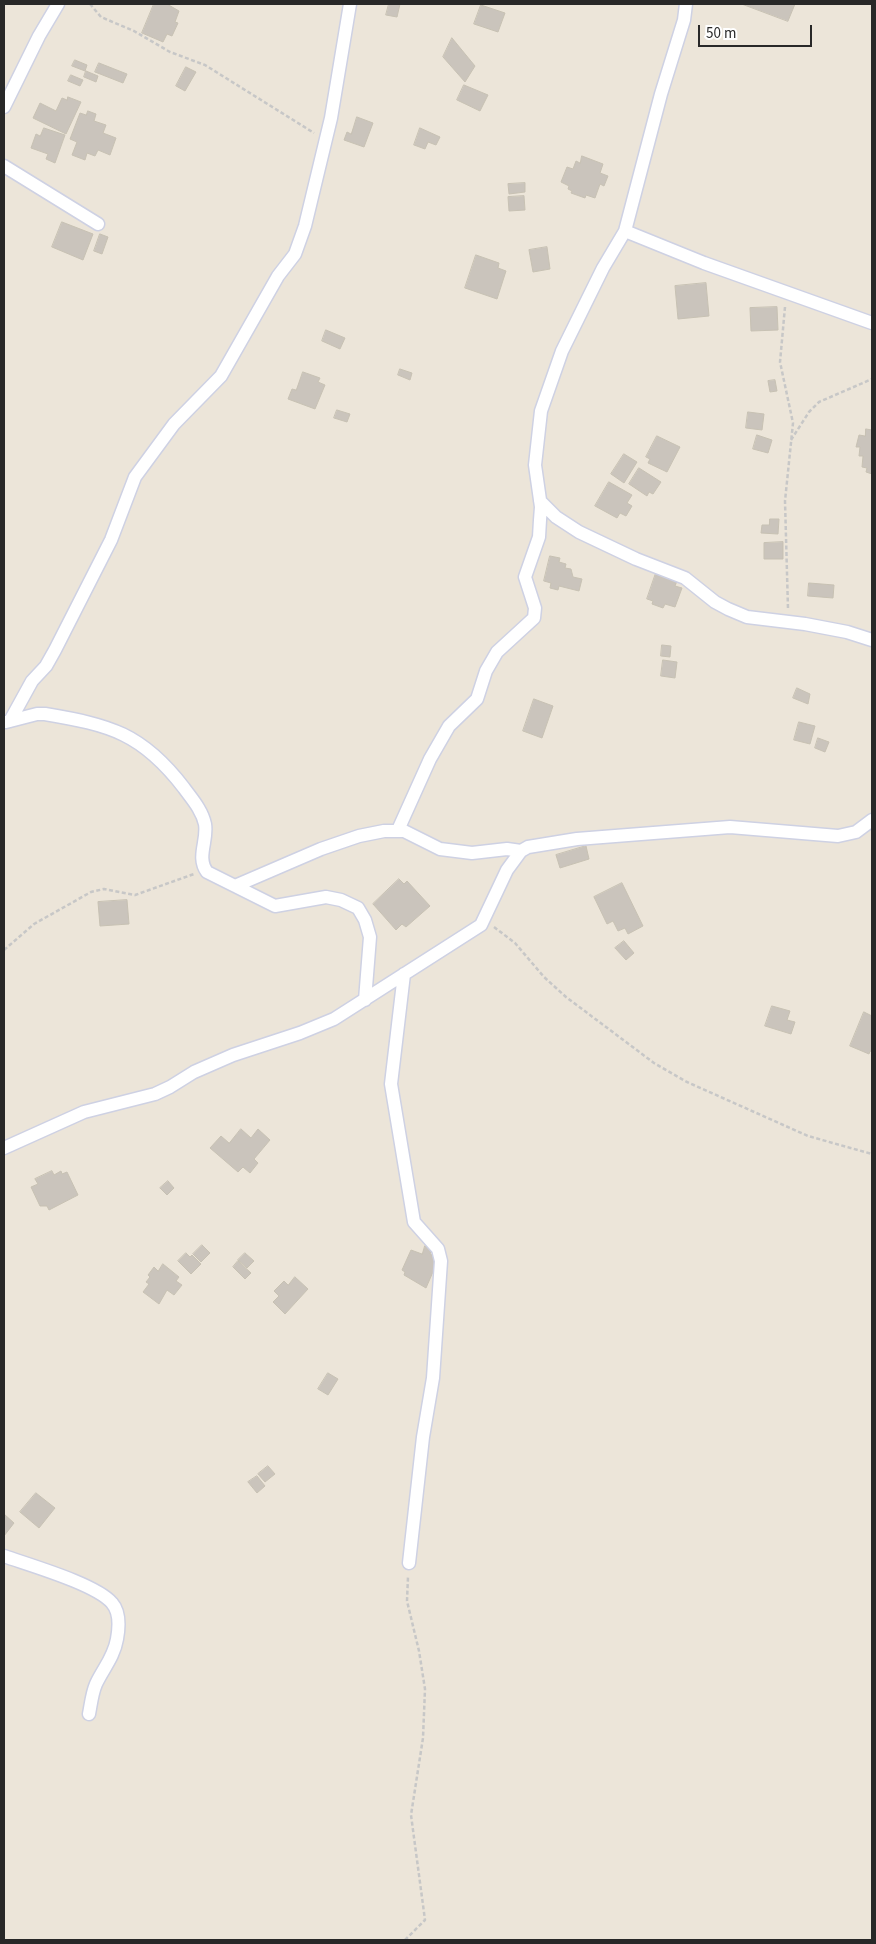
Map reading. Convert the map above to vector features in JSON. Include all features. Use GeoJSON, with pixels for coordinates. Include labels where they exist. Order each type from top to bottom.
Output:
{"type":"FeatureCollection","features":[{"type":"Feature","properties":{"kind":"street"},"geometry":{"type":"LineString","coordinates":[[4,107],[58,4]]}},
{"type":"Feature","properties":{"kind":"street"},"geometry":{"type":"LineString","coordinates":[[7,721],[32,681],[46,666],[55,650],[111,540],[136,478],[174,424],[221,376],[275,282],[295,254],[305,226],[326,140],[337,89],[343,39],[350,4]]}},
{"type":"Feature","properties":{"kind":"street"},"geometry":{"type":"LineString","coordinates":[[398,830],[430,760],[449,726],[477,699],[486,671],[497,652],[534,618],[536,608],[525,577],[538,537],[540,501],[535,465],[541,411],[562,351],[603,268],[625,231],[661,94],[684,20],[686,4]]}},
{"type":"Feature","properties":{"kind":"street"},"geometry":{"type":"LineString","coordinates":[[4,166],[98,224]]}},
{"type":"Feature","properties":{"kind":"street"},"geometry":{"type":"LineString","coordinates":[[625,231],[704,263],[872,323]]}},
{"type":"Feature","properties":{"kind":"street"},"geometry":{"type":"LineString","coordinates":[[540,501],[556,517],[579,532],[636,559],[685,578],[722,607],[748,617],[846,632],[872,640]]}},
{"type":"Feature","properties":{"kind":"street"},"geometry":{"type":"LineString","coordinates":[[7,721],[36,714],[97,723],[119,730],[146,748],[180,783],[201,813],[205,824],[202,863],[207,872],[275,906],[326,897],[341,900],[358,908],[365,920],[370,937],[365,1000]]}},
{"type":"Feature","properties":{"kind":"street"},"geometry":{"type":"LineString","coordinates":[[235,886],[287,862],[344,841],[370,834],[398,830],[440,850],[472,854],[507,849],[521,851],[543,844],[577,839],[730,827],[838,836],[856,832],[872,822]]}},
{"type":"Feature","properties":{"kind":"street"},"geometry":{"type":"LineString","coordinates":[[4,1148],[84,1112],[155,1094],[170,1088],[194,1072],[233,1055],[300,1033],[334,1019],[474,931],[485,921],[508,870],[521,851]]}},
{"type":"Feature","properties":{"kind":"street"},"geometry":{"type":"LineString","coordinates":[[404,974],[391,1084],[414,1222],[438,1248],[441,1261],[433,1378],[423,1437],[409,1563]]}},
{"type":"Feature","properties":{"kind":"street"},"geometry":{"type":"LineString","coordinates":[[4,1556],[82,1585],[106,1598],[115,1608],[118,1622],[117,1639],[111,1658],[95,1686],[89,1714]]}},
{"type":"Feature","properties":{"kind":"path"},"geometry":{"type":"LineString","coordinates":[[90,4],[101,17],[134,31],[170,52],[205,65],[326,140]]}},
{"type":"Feature","properties":{"kind":"path"},"geometry":{"type":"LineString","coordinates":[[787,293],[780,340],[780,362],[792,423],[785,501],[788,622]]}},
{"type":"Feature","properties":{"kind":"path"},"geometry":{"type":"LineString","coordinates":[[791,441],[809,412],[819,402],[872,379]]}},
{"type":"Feature","properties":{"kind":"path"},"geometry":{"type":"LineString","coordinates":[[4,950],[34,924],[91,892],[104,889],[135,895],[182,877],[207,872]]}},
{"type":"Feature","properties":{"kind":"path"},"geometry":{"type":"LineString","coordinates":[[485,921],[515,943],[544,977],[566,997],[654,1063],[688,1082],[808,1136],[872,1154]]}},
{"type":"Feature","properties":{"kind":"path"},"geometry":{"type":"LineString","coordinates":[[405,1940],[425,1920],[411,1815],[422,1738],[425,1689],[419,1651],[407,1601],[409,1563]]}},
{"type":"Feature","properties":{"kind":"building"},"geometry":{"type":"Polygon","coordinates":[[[154,4],[167,4],[179,11],[175,22],[178,23],[172,36],[167,34],[163,42],[142,33],[154,4]]]}},
{"type":"Feature","properties":{"kind":"building"},"geometry":{"type":"Polygon","coordinates":[[[389,4],[400,4],[397,17],[386,15],[389,4]]]}},
{"type":"Feature","properties":{"kind":"building"},"geometry":{"type":"Polygon","coordinates":[[[742,4],[795,4],[788,21],[742,4]]]}},
{"type":"Feature","properties":{"kind":"building"},"geometry":{"type":"Polygon","coordinates":[[[481,5],[505,13],[498,32],[474,24],[481,5]]]}},
{"type":"Feature","properties":{"kind":"building"},"geometry":{"type":"Polygon","coordinates":[[[452,38],[475,66],[465,82],[443,57],[452,38]]]}},
{"type":"Feature","properties":{"kind":"building"},"geometry":{"type":"Polygon","coordinates":[[[75,60],[87,65],[85,71],[72,66],[75,60]]]}},
{"type":"Feature","properties":{"kind":"building"},"geometry":{"type":"Polygon","coordinates":[[[99,63],[127,74],[123,83],[95,72],[99,63]]]}},
{"type":"Feature","properties":{"kind":"building"},"geometry":{"type":"Polygon","coordinates":[[[186,67],[196,72],[185,91],[176,86],[186,67]]]}},
{"type":"Feature","properties":{"kind":"building"},"geometry":{"type":"Polygon","coordinates":[[[86,71],[98,76],[96,82],[84,77],[86,71]]]}},
{"type":"Feature","properties":{"kind":"building"},"geometry":{"type":"Polygon","coordinates":[[[71,75],[83,80],[80,86],[68,81],[71,75]]]}},
{"type":"Feature","properties":{"kind":"building"},"geometry":{"type":"Polygon","coordinates":[[[464,85],[488,95],[480,111],[457,100],[464,85]]]}},
{"type":"Feature","properties":{"kind":"building"},"geometry":{"type":"Polygon","coordinates":[[[68,97],[81,102],[66,134],[33,118],[40,103],[56,111],[62,98],[67,100],[68,97]]]}},
{"type":"Feature","properties":{"kind":"building"},"geometry":{"type":"Polygon","coordinates":[[[88,111],[96,114],[94,121],[106,125],[103,133],[116,138],[110,155],[98,150],[95,156],[87,153],[85,160],[72,155],[77,142],[70,139],[80,113],[86,115],[88,111]]]}},
{"type":"Feature","properties":{"kind":"building"},"geometry":{"type":"Polygon","coordinates":[[[357,117],[373,123],[364,147],[344,140],[347,132],[351,134],[357,117]]]}},
{"type":"Feature","properties":{"kind":"building"},"geometry":{"type":"Polygon","coordinates":[[[44,128],[65,135],[55,163],[46,159],[48,154],[31,148],[36,134],[40,136],[44,128]]]}},
{"type":"Feature","properties":{"kind":"building"},"geometry":{"type":"Polygon","coordinates":[[[420,128],[440,137],[436,145],[428,142],[425,149],[414,145],[420,128]]]}},
{"type":"Feature","properties":{"kind":"building"},"geometry":{"type":"Polygon","coordinates":[[[582,156],[603,164],[600,173],[608,176],[604,186],[600,184],[595,198],[586,195],[585,198],[571,193],[572,191],[568,189],[569,186],[561,182],[567,167],[573,169],[576,161],[580,163],[582,156]]]}},
{"type":"Feature","properties":{"kind":"building"},"geometry":{"type":"Polygon","coordinates":[[[525,183],[525,192],[509,194],[508,184],[525,183]]]}},
{"type":"Feature","properties":{"kind":"building"},"geometry":{"type":"Polygon","coordinates":[[[524,196],[525,210],[509,211],[508,197],[524,196]]]}},
{"type":"Feature","properties":{"kind":"building"},"geometry":{"type":"Polygon","coordinates":[[[62,222],[93,234],[83,260],[52,247],[62,222]]]}},
{"type":"Feature","properties":{"kind":"building"},"geometry":{"type":"Polygon","coordinates":[[[100,234],[108,237],[102,254],[94,251],[100,234]]]}},
{"type":"Feature","properties":{"kind":"building"},"geometry":{"type":"Polygon","coordinates":[[[547,247],[550,269],[533,272],[529,250],[547,247]]]}},
{"type":"Feature","properties":{"kind":"building"},"geometry":{"type":"Polygon","coordinates":[[[476,255],[499,263],[498,268],[506,271],[497,299],[465,288],[476,255]]]}},
{"type":"Feature","properties":{"kind":"building"},"geometry":{"type":"Polygon","coordinates":[[[706,283],[709,316],[678,319],[675,286],[706,283]]]}},
{"type":"Feature","properties":{"kind":"building"},"geometry":{"type":"Polygon","coordinates":[[[777,307],[778,330],[751,331],[750,308],[777,307]]]}},
{"type":"Feature","properties":{"kind":"building"},"geometry":{"type":"Polygon","coordinates":[[[326,330],[345,338],[340,349],[322,341],[326,330]]]}},
{"type":"Feature","properties":{"kind":"building"},"geometry":{"type":"Polygon","coordinates":[[[400,369],[412,373],[410,380],[398,375],[400,369]]]}},
{"type":"Feature","properties":{"kind":"building"},"geometry":{"type":"Polygon","coordinates":[[[303,372],[320,378],[318,382],[325,385],[315,409],[288,399],[292,389],[296,390],[303,372]]]}},
{"type":"Feature","properties":{"kind":"building"},"geometry":{"type":"Polygon","coordinates":[[[775,380],[777,391],[770,392],[768,381],[775,380]]]}},
{"type":"Feature","properties":{"kind":"building"},"geometry":{"type":"Polygon","coordinates":[[[337,410],[350,414],[347,422],[334,418],[337,410]]]}},
{"type":"Feature","properties":{"kind":"building"},"geometry":{"type":"Polygon","coordinates":[[[748,412],[764,414],[762,430],[746,428],[748,412]]]}},
{"type":"Feature","properties":{"kind":"building"},"geometry":{"type":"Polygon","coordinates":[[[866,429],[872,430],[872,474],[866,472],[867,468],[862,467],[863,456],[859,456],[860,447],[856,447],[859,435],[865,436],[866,429]]]}},
{"type":"Feature","properties":{"kind":"building"},"geometry":{"type":"Polygon","coordinates":[[[757,435],[772,440],[768,453],[753,449],[757,435]]]}},
{"type":"Feature","properties":{"kind":"building"},"geometry":{"type":"Polygon","coordinates":[[[657,436],[680,447],[667,472],[648,463],[650,459],[646,457],[657,436]]]}},
{"type":"Feature","properties":{"kind":"building"},"geometry":{"type":"Polygon","coordinates":[[[624,454],[637,462],[624,483],[611,474],[624,454]]]}},
{"type":"Feature","properties":{"kind":"building"},"geometry":{"type":"Polygon","coordinates":[[[639,468],[661,482],[653,494],[649,492],[647,496],[629,484],[639,468]]]}},
{"type":"Feature","properties":{"kind":"building"},"geometry":{"type":"Polygon","coordinates":[[[609,482],[632,495],[627,503],[632,506],[626,516],[620,513],[617,518],[595,506],[609,482]]]}},
{"type":"Feature","properties":{"kind":"building"},"geometry":{"type":"Polygon","coordinates":[[[770,519],[779,519],[778,534],[761,533],[762,525],[769,525],[770,519]]]}},
{"type":"Feature","properties":{"kind":"building"},"geometry":{"type":"Polygon","coordinates":[[[783,542],[783,559],[764,559],[764,543],[783,542]]]}},
{"type":"Feature","properties":{"kind":"building"},"geometry":{"type":"Polygon","coordinates":[[[550,556],[560,558],[559,562],[566,564],[565,568],[571,569],[573,577],[582,579],[579,591],[559,586],[558,590],[550,588],[551,583],[544,581],[550,556]]]}},
{"type":"Feature","properties":{"kind":"building"},"geometry":{"type":"Polygon","coordinates":[[[656,573],[677,581],[675,586],[682,588],[675,607],[665,604],[663,608],[652,604],[653,601],[647,599],[656,573]]]}},
{"type":"Feature","properties":{"kind":"building"},"geometry":{"type":"Polygon","coordinates":[[[809,583],[834,585],[833,598],[808,596],[809,583]]]}},
{"type":"Feature","properties":{"kind":"building"},"geometry":{"type":"Polygon","coordinates":[[[662,645],[671,646],[670,657],[661,656],[662,645]]]}},
{"type":"Feature","properties":{"kind":"building"},"geometry":{"type":"Polygon","coordinates":[[[663,660],[677,662],[675,678],[661,676],[663,660]]]}},
{"type":"Feature","properties":{"kind":"building"},"geometry":{"type":"Polygon","coordinates":[[[797,688],[810,694],[808,704],[793,698],[797,688]]]}},
{"type":"Feature","properties":{"kind":"building"},"geometry":{"type":"Polygon","coordinates":[[[534,699],[553,706],[542,738],[523,731],[534,699]]]}},
{"type":"Feature","properties":{"kind":"building"},"geometry":{"type":"Polygon","coordinates":[[[799,722],[815,726],[810,744],[794,740],[799,722]]]}},
{"type":"Feature","properties":{"kind":"building"},"geometry":{"type":"Polygon","coordinates":[[[818,738],[829,742],[825,752],[815,748],[818,738]]]}},
{"type":"Feature","properties":{"kind":"building"},"geometry":{"type":"Polygon","coordinates":[[[586,846],[589,859],[560,868],[556,855],[586,846]]]}},
{"type":"Feature","properties":{"kind":"building"},"geometry":{"type":"Polygon","coordinates":[[[399,879],[404,884],[407,881],[430,906],[406,927],[402,924],[396,930],[373,904],[399,879]]]}},
{"type":"Feature","properties":{"kind":"building"},"geometry":{"type":"Polygon","coordinates":[[[622,883],[643,926],[628,934],[625,928],[618,931],[613,921],[607,924],[594,897],[622,883]]]}},
{"type":"Feature","properties":{"kind":"building"},"geometry":{"type":"Polygon","coordinates":[[[127,900],[129,924],[100,926],[98,902],[127,900]]]}},
{"type":"Feature","properties":{"kind":"building"},"geometry":{"type":"Polygon","coordinates":[[[624,941],[634,953],[626,960],[615,948],[624,941]]]}},
{"type":"Feature","properties":{"kind":"building"},"geometry":{"type":"Polygon","coordinates":[[[772,1006],[790,1011],[787,1020],[795,1022],[791,1034],[765,1026],[772,1006]]]}},
{"type":"Feature","properties":{"kind":"building"},"geometry":{"type":"Polygon","coordinates":[[[864,1012],[872,1016],[872,1052],[870,1051],[869,1054],[850,1046],[864,1012]]]}},
{"type":"Feature","properties":{"kind":"building"},"geometry":{"type":"Polygon","coordinates":[[[241,1129],[251,1138],[258,1129],[270,1140],[254,1159],[258,1163],[250,1173],[243,1167],[238,1172],[210,1148],[221,1136],[229,1143],[241,1129]]]}},
{"type":"Feature","properties":{"kind":"building"},"geometry":{"type":"Polygon","coordinates":[[[52,1171],[54,1175],[61,1171],[62,1174],[67,1172],[78,1195],[49,1210],[47,1206],[40,1206],[31,1187],[38,1184],[35,1179],[52,1171]]]}},
{"type":"Feature","properties":{"kind":"building"},"geometry":{"type":"Polygon","coordinates":[[[168,1181],[174,1188],[167,1195],[160,1188],[168,1181]]]}},
{"type":"Feature","properties":{"kind":"building"},"geometry":{"type":"Polygon","coordinates":[[[202,1245],[210,1253],[201,1262],[193,1254],[202,1245]]]}},
{"type":"Feature","properties":{"kind":"building"},"geometry":{"type":"Polygon","coordinates":[[[425,1246],[432,1249],[430,1254],[439,1258],[426,1288],[404,1275],[405,1272],[402,1270],[411,1250],[422,1254],[425,1246]]]}},
{"type":"Feature","properties":{"kind":"building"},"geometry":{"type":"Polygon","coordinates":[[[186,1253],[190,1257],[192,1255],[201,1264],[191,1274],[178,1261],[186,1253]]]}},
{"type":"Feature","properties":{"kind":"building"},"geometry":{"type":"Polygon","coordinates":[[[245,1253],[254,1261],[247,1268],[238,1260],[245,1253]]]}},
{"type":"Feature","properties":{"kind":"building"},"geometry":{"type":"Polygon","coordinates":[[[238,1261],[251,1273],[245,1279],[233,1267],[238,1261]]]}},
{"type":"Feature","properties":{"kind":"building"},"geometry":{"type":"Polygon","coordinates":[[[163,1264],[179,1277],[176,1281],[182,1285],[174,1295],[167,1290],[159,1304],[143,1292],[149,1284],[146,1282],[150,1277],[148,1275],[154,1267],[158,1271],[163,1264]]]}},
{"type":"Feature","properties":{"kind":"building"},"geometry":{"type":"Polygon","coordinates":[[[295,1277],[308,1289],[285,1314],[273,1302],[279,1296],[274,1291],[284,1281],[288,1285],[295,1277]]]}},
{"type":"Feature","properties":{"kind":"building"},"geometry":{"type":"Polygon","coordinates":[[[328,1373],[338,1379],[328,1395],[318,1389],[328,1373]]]}},
{"type":"Feature","properties":{"kind":"building"},"geometry":{"type":"Polygon","coordinates":[[[268,1466],[275,1474],[265,1482],[258,1474],[268,1466]]]}},
{"type":"Feature","properties":{"kind":"building"},"geometry":{"type":"Polygon","coordinates":[[[257,1476],[265,1486],[257,1493],[248,1482],[257,1476]]]}},
{"type":"Feature","properties":{"kind":"building"},"geometry":{"type":"Polygon","coordinates":[[[36,1493],[55,1508],[39,1528],[20,1512],[36,1493]]]}},
{"type":"Feature","properties":{"kind":"building"},"geometry":{"type":"Polygon","coordinates":[[[4,1514],[14,1523],[4,1536],[4,1514]]]}}]}
